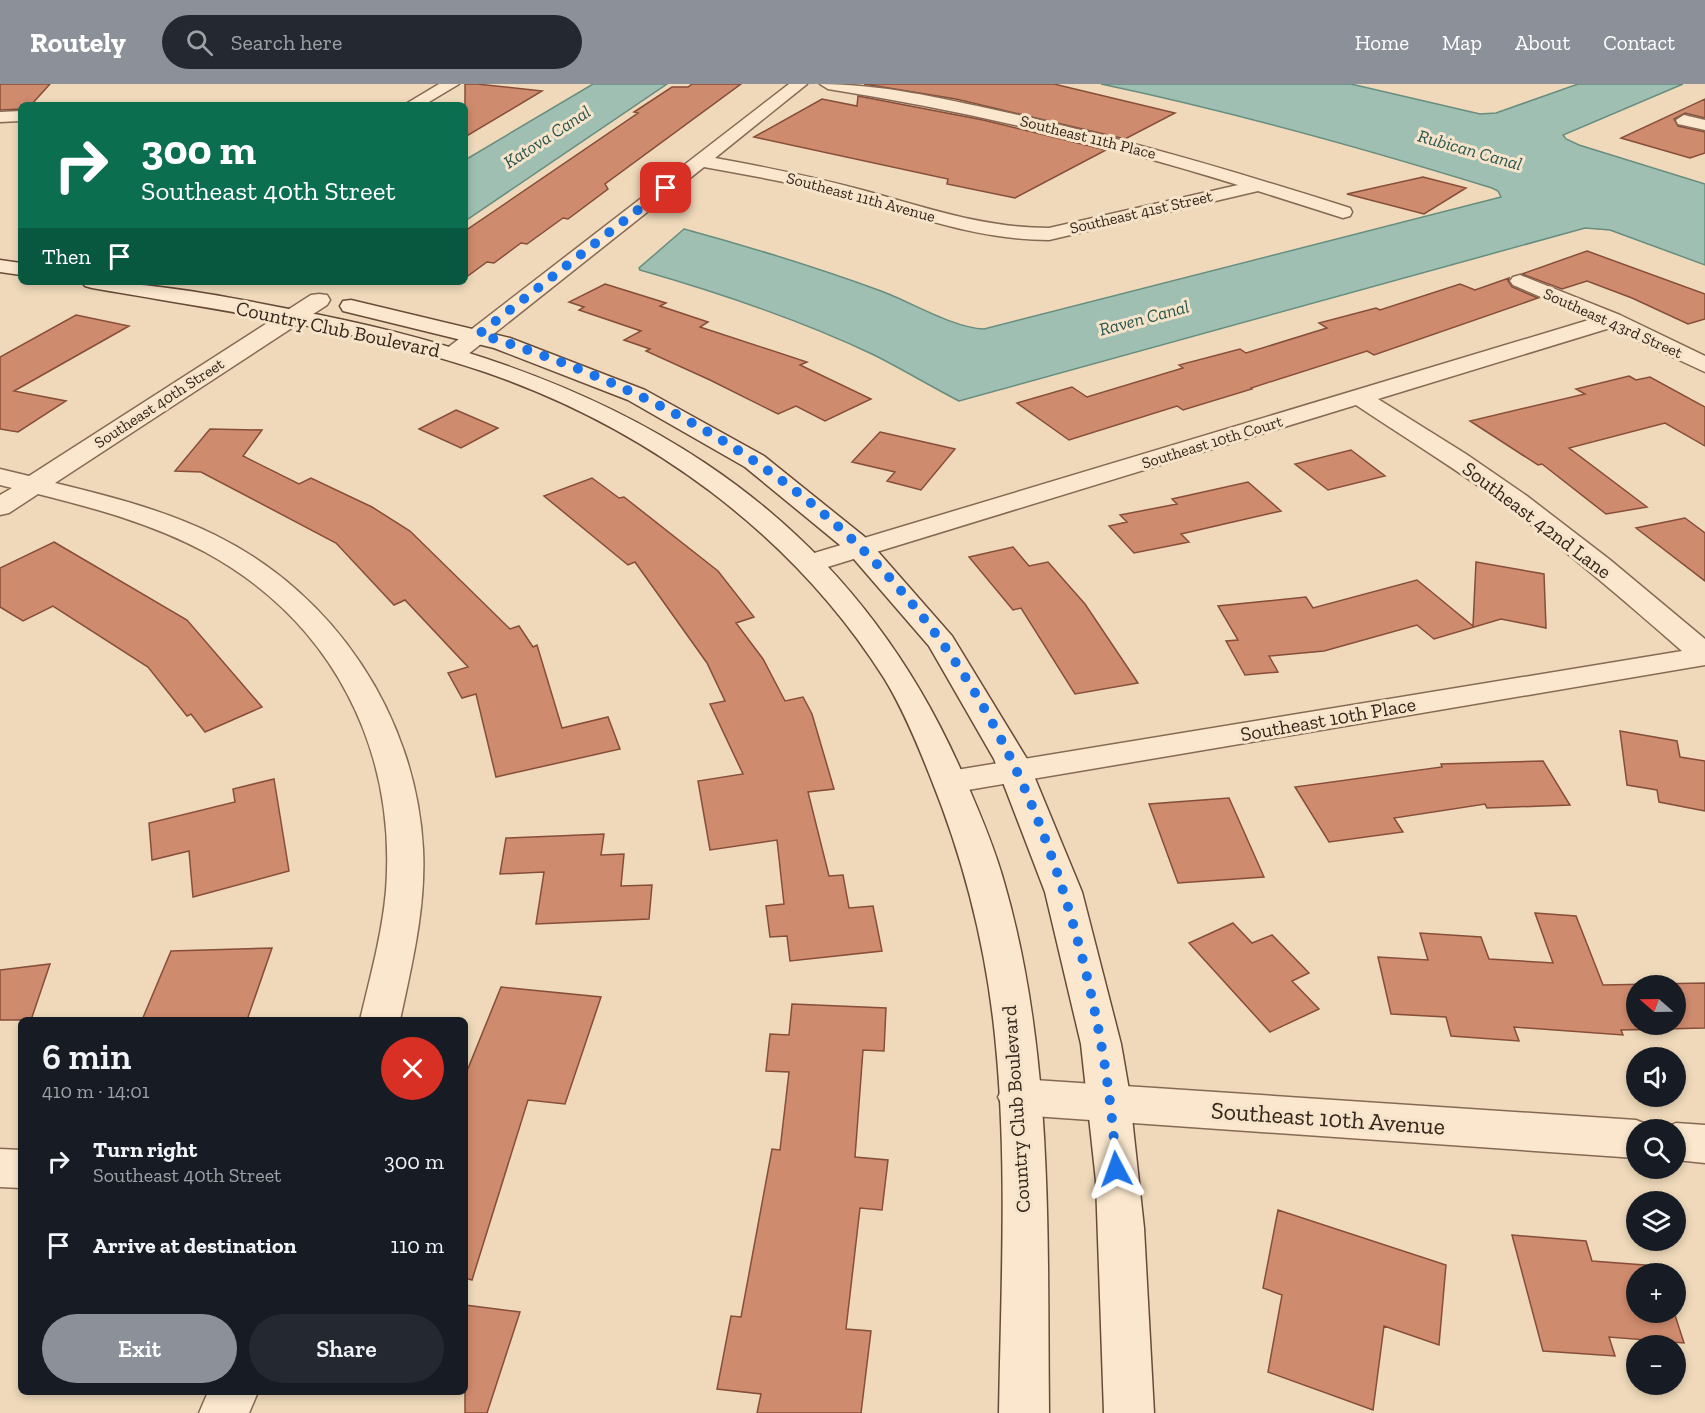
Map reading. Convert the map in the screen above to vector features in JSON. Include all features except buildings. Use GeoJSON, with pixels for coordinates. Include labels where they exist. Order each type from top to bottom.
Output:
{"type":"FeatureCollection","features":[{"type":"Feature","properties":{"kind":"street"},"geometry":{"type":"LineString","coordinates":[[418,102],[451,84]]}},
{"type":"Feature","properties":{"kind":"street"},"geometry":{"type":"LineString","coordinates":[[454,354],[799,84]]}},
{"type":"Feature","properties":{"kind":"street","name":"Southeast 11th Place"},"geometry":{"type":"LineString","coordinates":[[828,84],[944,104],[1050,127],[1260,184],[1343,212]]}},
{"type":"Feature","properties":{"kind":"street"},"geometry":{"type":"LineString","coordinates":[[0,117],[18,116]]}},
{"type":"Feature","properties":{"kind":"street"},"geometry":{"type":"LineString","coordinates":[[1684,120],[1705,125]]}},
{"type":"Feature","properties":{"kind":"street","name":"Southeast 11th Avenue"},"geometry":{"type":"LineString","coordinates":[[701,161],[773,174],[855,194],[981,231],[1022,236]]}},
{"type":"Feature","properties":{"kind":"street","name":"Southeast 41st Street"},"geometry":{"type":"LineString","coordinates":[[1022,236],[1049,234],[1260,184]]}},
{"type":"Feature","properties":{"kind":"street"},"geometry":{"type":"LineString","coordinates":[[0,266],[18,269]]}},
{"type":"Feature","properties":{"kind":"street","name":"Southeast 43rd Street"},"geometry":{"type":"LineString","coordinates":[[1520,281],[1612,320],[1705,365]]}},
{"type":"Feature","properties":{"kind":"street","name":"Country Club Boulevard"},"geometry":{"type":"LineString","coordinates":[[109,285],[381,334],[454,354],[550,389],[621,422],[661,445],[732,492],[773,526],[811,563],[844,600],[900,679],[927,729],[968,824],[990,898],[1015,1035],[1025,1166],[1024,1413]]}},
{"type":"Feature","properties":{"kind":"street","name":"Country Club Boulevard"},"geometry":{"type":"LineString","coordinates":[[234,285],[424,320],[479,334],[585,370],[637,393],[697,424],[771,471],[862,548],[912,602],[957,662],[998,731],[1050,849],[1078,939],[1101,1044],[1115,1147],[1129,1413]]}},
{"type":"Feature","properties":{"kind":"street","name":"Southeast 40th Street"},"geometry":{"type":"LineString","coordinates":[[0,507],[319,300]]}},
{"type":"Feature","properties":{"kind":"street","name":"Southeast 10th Court"},"geometry":{"type":"LineString","coordinates":[[811,563],[1612,320]]}},
{"type":"Feature","properties":{"kind":"street","name":"Southeast 42nd Lane"},"geometry":{"type":"LineString","coordinates":[[1359,397],[1529,510],[1615,578],[1705,655]]}},
{"type":"Feature","properties":{"kind":"street"},"geometry":{"type":"LineString","coordinates":[[0,477],[160,522],[234,556],[262,576],[318,626],[345,659],[367,696],[385,736],[398,783],[404,834],[404,890],[396,953],[381,1017]]}},
{"type":"Feature","properties":{"kind":"street","name":"Southeast 10th Place"},"geometry":{"type":"LineString","coordinates":[[950,782],[1705,655]]}},
{"type":"Feature","properties":{"kind":"street","name":"Southeast 10th Avenue"},"geometry":{"type":"LineString","coordinates":[[1019,1097],[1626,1138]]}},
{"type":"Feature","properties":{"kind":"street"},"geometry":{"type":"LineString","coordinates":[[1686,1143],[1705,1144]]}},
{"type":"Feature","properties":{"kind":"street"},"geometry":{"type":"LineString","coordinates":[[0,1168],[18,1169]]}},
{"type":"Feature","properties":{"kind":"street"},"geometry":{"type":"LineString","coordinates":[[225,1413],[232,1395]]}},
{"type":"Feature","properties":{"kind":"water","name":"Katova Canal"},"geometry":{"type":"Polygon","coordinates":[[[593,84],[667,84],[468,219],[468,158],[593,84]]]}},
{"type":"Feature","properties":{"kind":"water"},"geometry":{"type":"Polygon","coordinates":[[[1101,84],[1351,84],[1480,114],[1496,113],[1578,84],[1683,84],[1563,135],[1566,139],[1579,145],[1705,184],[1705,265],[1610,230],[1585,228],[959,401],[846,342],[759,308],[639,268],[684,229],[832,274],[881,291],[959,324],[984,329],[1501,197],[1498,191],[1492,188],[1347,145],[1200,106],[1101,84]]]}},
{"type":"Feature","properties":{"kind":"route"},"geometry":{"type":"LineString","coordinates":[[666,188],[479,334],[585,370],[637,393],[672,410],[738,449],[803,495],[834,522],[889,575],[912,602],[957,662],[998,731],[1050,849],[1078,939],[1101,1044],[1110,1103],[1116,1169]]}},
{"type":"Feature","properties":{"kind":"water label","name":"Rubican Canal"},"geometry":{"type":"Point","coordinates":[1470,150]}},
{"type":"Feature","properties":{"kind":"water label","name":"Raven Canal"},"geometry":{"type":"Point","coordinates":[1144,318]}}]}
